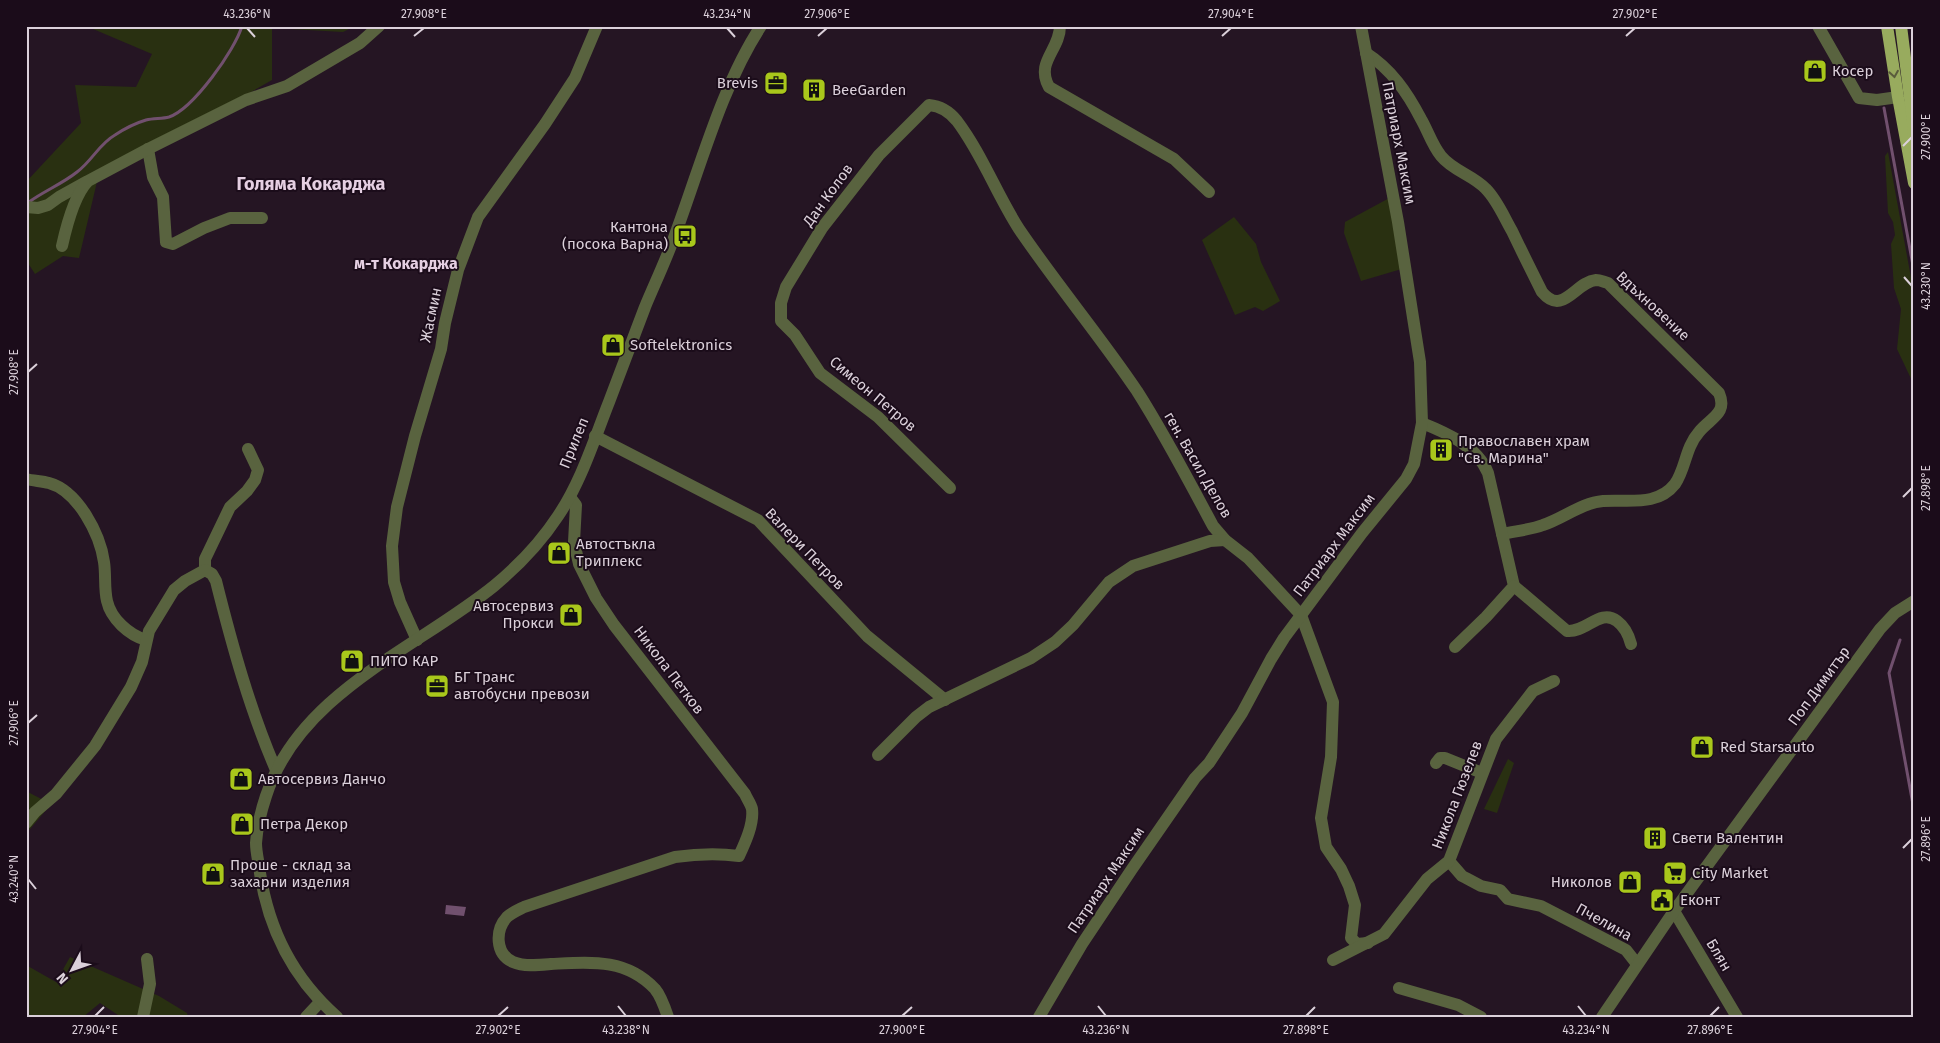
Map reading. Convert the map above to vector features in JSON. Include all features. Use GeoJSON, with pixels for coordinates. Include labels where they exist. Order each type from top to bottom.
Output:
{"type":"FeatureCollection","features":[{"type":"Feature","properties":{"kind":"main road"},"geometry":{"type":"LineString","coordinates":[[1887,26],[1887,99],[1914,183]]}},
{"type":"Feature","properties":{"kind":"main road"},"geometry":{"type":"LineString","coordinates":[[1901,26],[1913,122],[1914,153]]}},
{"type":"Feature","properties":{"kind":"street"},"geometry":{"type":"LineString","coordinates":[[32,208],[48,205],[58,197],[148,149],[246,100],[287,86],[360,43],[380,26]]}},
{"type":"Feature","properties":{"kind":"street","name":"Жасмин"},"geometry":{"type":"LineString","coordinates":[[417,640],[400,602],[394,582],[392,546],[397,507],[415,436],[441,349],[444,323],[458,270],[478,217],[545,124],[575,78],[597,26]]}},
{"type":"Feature","properties":{"kind":"street","name":"Прилеп"},"geometry":{"type":"LineString","coordinates":[[336,1017],[301,980],[282,948],[270,917],[256,844],[266,796],[276,770],[298,735],[326,706],[509,574],[546,532],[570,496],[674,240],[732,80],[761,26]]}},
{"type":"Feature","properties":{"kind":"street"},"geometry":{"type":"LineString","coordinates":[[1060,26],[1060,34],[1044,69],[1049,87],[1174,159],[1209,192]]}},
{"type":"Feature","properties":{"kind":"street","name":"Патриарх Максим"},"geometry":{"type":"LineString","coordinates":[[1039,1017],[1082,944],[1195,778],[1209,763],[1242,713],[1270,659],[1362,533],[1406,479],[1414,464],[1422,423],[1420,362],[1398,222],[1361,26]]}},
{"type":"Feature","properties":{"kind":"street"},"geometry":{"type":"LineString","coordinates":[[1818,26],[1860,98],[1887,99]]}},
{"type":"Feature","properties":{"kind":"street","name":"Вдъхновение"},"geometry":{"type":"LineString","coordinates":[[1366,53],[1383,64],[1394,76],[1421,118],[1441,156],[1452,168],[1475,179],[1487,190],[1502,212],[1542,292],[1547,298],[1555,302],[1563,300],[1587,283],[1597,280],[1608,283],[1719,393],[1723,402],[1721,410],[1700,430],[1690,443],[1680,474],[1674,484],[1665,492],[1645,501],[1602,501],[1584,505],[1542,526],[1502,534]]}},
{"type":"Feature","properties":{"kind":"street","name":"Дан Колов"},"geometry":{"type":"LineString","coordinates":[[781,321],[781,303],[786,286],[822,228],[879,155],[929,105]]}},
{"type":"Feature","properties":{"kind":"street","name":"ген. Васил Делов"},"geometry":{"type":"LineString","coordinates":[[929,105],[941,106],[957,121],[1011,216],[1045,267],[1096,332],[1138,392],[1213,526],[1225,540],[1248,558],[1302,615],[1333,702],[1331,757],[1321,818],[1326,847],[1341,869],[1355,905],[1351,938],[1357,944],[1368,943]]}},
{"type":"Feature","properties":{"kind":"street"},"geometry":{"type":"LineString","coordinates":[[148,149],[153,177],[163,197],[166,242],[173,244],[204,228],[230,218],[262,218]]}},
{"type":"Feature","properties":{"kind":"street"},"geometry":{"type":"LineString","coordinates":[[62,246],[66,224],[82,187],[88,181]]}},
{"type":"Feature","properties":{"kind":"street","name":"Симеон Петров"},"geometry":{"type":"LineString","coordinates":[[781,321],[795,336],[820,373],[878,417],[950,488]]}},
{"type":"Feature","properties":{"kind":"street"},"geometry":{"type":"LineString","coordinates":[[1422,423],[1439,430],[1468,447],[1483,461],[1488,472],[1514,586],[1567,631],[1574,632],[1606,616],[1619,622],[1629,637],[1631,644]]}},
{"type":"Feature","properties":{"kind":"street","name":"Валери Петров"},"geometry":{"type":"LineString","coordinates":[[595,436],[758,520],[867,636],[945,700]]}},
{"type":"Feature","properties":{"kind":"street"},"geometry":{"type":"LineString","coordinates":[[205,570],[205,559],[230,507],[251,485],[258,470],[248,449]]}},
{"type":"Feature","properties":{"kind":"street"},"geometry":{"type":"LineString","coordinates":[[26,480],[50,483],[78,502],[100,546],[104,562],[107,602],[118,622],[136,637],[146,640]]}},
{"type":"Feature","properties":{"kind":"street","name":"Никола Петков"},"geometry":{"type":"LineString","coordinates":[[570,496],[576,505],[574,542],[579,564],[587,583],[614,624],[745,794],[752,808],[747,835],[739,856],[718,853],[674,857],[524,907],[508,916],[501,926],[498,940],[501,952],[513,962],[533,965],[595,962],[625,967],[656,990],[668,1017]]}},
{"type":"Feature","properties":{"kind":"street"},"geometry":{"type":"LineString","coordinates":[[878,755],[929,706],[1031,658],[1055,642],[1073,625],[1109,582],[1133,566],[1210,542],[1225,540]]}},
{"type":"Feature","properties":{"kind":"street"},"geometry":{"type":"LineString","coordinates":[[26,823],[35,812],[56,794],[95,746],[131,687],[142,662],[148,631],[174,590],[185,581],[205,570]]}},
{"type":"Feature","properties":{"kind":"street"},"geometry":{"type":"LineString","coordinates":[[205,570],[212,574],[216,581],[266,747],[276,770]]}},
{"type":"Feature","properties":{"kind":"street"},"geometry":{"type":"LineString","coordinates":[[1455,647],[1486,618],[1514,586]]}},
{"type":"Feature","properties":{"kind":"street","name":"Поп Димитър"},"geometry":{"type":"LineString","coordinates":[[1602,1017],[1674,911],[1880,629],[1895,613],[1914,601]]}},
{"type":"Feature","properties":{"kind":"street","name":"Никола Гюзелев"},"geometry":{"type":"LineString","coordinates":[[1333,960],[1384,934],[1427,879],[1449,861],[1496,739],[1533,691],[1554,681]]}},
{"type":"Feature","properties":{"kind":"street"},"geometry":{"type":"LineString","coordinates":[[1436,763],[1440,758],[1445,758],[1482,773]]}},
{"type":"Feature","properties":{"kind":"street","name":"Пчелина"},"geometry":{"type":"LineString","coordinates":[[1449,861],[1462,876],[1481,886],[1500,890],[1508,899],[1541,906],[1626,950],[1637,964]]}},
{"type":"Feature","properties":{"kind":"street","name":"Блян"},"geometry":{"type":"LineString","coordinates":[[1674,911],[1737,1017]]}},
{"type":"Feature","properties":{"kind":"street"},"geometry":{"type":"LineString","coordinates":[[143,1017],[150,984],[147,959]]}},
{"type":"Feature","properties":{"kind":"street"},"geometry":{"type":"LineString","coordinates":[[1399,988],[1458,1004],[1481,1017]]}},
{"type":"Feature","properties":{"kind":"street"},"geometry":{"type":"LineString","coordinates":[[306,1017],[320,1002]]}},
{"type":"Feature","properties":{"kind":"green space"},"geometry":{"type":"Polygon","coordinates":[[[86,26],[355,26],[343,32],[272,28],[272,80],[218,111],[100,169],[79,258],[63,256],[35,274],[26,260],[26,182],[81,123],[75,85],[136,87],[152,54],[86,26]]]}},
{"type":"Feature","properties":{"kind":"green space"},"geometry":{"type":"Polygon","coordinates":[[[1888,152],[1914,294],[1914,385],[1897,349],[1901,309],[1894,288],[1891,244],[1895,235],[1893,222],[1888,213],[1885,156],[1888,152]]]}},
{"type":"Feature","properties":{"kind":"green space"},"geometry":{"type":"Polygon","coordinates":[[[1393,196],[1405,268],[1361,281],[1344,233],[1345,222],[1393,196]]]}},
{"type":"Feature","properties":{"kind":"green space"},"geometry":{"type":"Polygon","coordinates":[[[1234,217],[1256,244],[1261,262],[1280,301],[1263,311],[1255,307],[1235,315],[1202,240],[1234,217]]]}},
{"type":"Feature","properties":{"kind":"green space"},"geometry":{"type":"Polygon","coordinates":[[[1508,759],[1514,763],[1497,813],[1484,809],[1508,759]]]}},
{"type":"Feature","properties":{"kind":"green space"},"geometry":{"type":"Polygon","coordinates":[[[26,791],[51,804],[26,834],[26,791]]]}},
{"type":"Feature","properties":{"kind":"green space"},"geometry":{"type":"Polygon","coordinates":[[[70,957],[159,996],[187,1013],[188,1017],[121,1017],[100,1003],[83,1017],[26,1017],[26,965],[56,982],[70,957]]]}},
{"type":"Feature","properties":{"kind":"shaded area"},"geometry":{"type":"Polygon","coordinates":[[[446,905],[466,907],[464,916],[445,914],[446,905]]]}},
{"type":"Feature","properties":{"kind":"waterway"},"geometry":{"type":"LineString","coordinates":[[29,202],[77,172],[104,143],[130,126],[149,119],[169,117],[190,103],[212,78],[231,49],[242,26]]}},
{"type":"Feature","properties":{"kind":"waterway"},"geometry":{"type":"LineString","coordinates":[[1884,108],[1914,271]]}},
{"type":"Feature","properties":{"kind":"waterway"},"geometry":{"type":"LineString","coordinates":[[1900,640],[1889,673],[1914,810]]}},
{"type":"Feature","properties":{"kind":"place","name":"Косер"},"geometry":{"type":"Point","coordinates":[1815,71]}},
{"type":"Feature","properties":{"kind":"place","name":"Brevis"},"geometry":{"type":"Point","coordinates":[776,83]}},
{"type":"Feature","properties":{"kind":"place","name":"BeeGarden"},"geometry":{"type":"Point","coordinates":[814,90]}},
{"type":"Feature","properties":{"kind":"place","name":"Кантона (посока Варна)"},"geometry":{"type":"Point","coordinates":[685,236]}},
{"type":"Feature","properties":{"kind":"place","name":"Softelektronics"},"geometry":{"type":"Point","coordinates":[613,345]}},
{"type":"Feature","properties":{"kind":"place","name":"Православен храм \"Св. Марина\""},"geometry":{"type":"Point","coordinates":[1441,450]}},
{"type":"Feature","properties":{"kind":"place","name":"Автостъкла Триплекс"},"geometry":{"type":"Point","coordinates":[559,553]}},
{"type":"Feature","properties":{"kind":"place","name":"Автосервиз Прокси"},"geometry":{"type":"Point","coordinates":[571,615]}},
{"type":"Feature","properties":{"kind":"place","name":"ПИТО КАР"},"geometry":{"type":"Point","coordinates":[352,661]}},
{"type":"Feature","properties":{"kind":"place","name":"БГ Транс автобусни превози"},"geometry":{"type":"Point","coordinates":[437,686]}},
{"type":"Feature","properties":{"kind":"place","name":"Red Starsauto"},"geometry":{"type":"Point","coordinates":[1702,747]}},
{"type":"Feature","properties":{"kind":"place","name":"Автосервиз Данчо"},"geometry":{"type":"Point","coordinates":[241,779]}},
{"type":"Feature","properties":{"kind":"place","name":"Петра Декор"},"geometry":{"type":"Point","coordinates":[242,824]}},
{"type":"Feature","properties":{"kind":"place","name":"Свети Валентин"},"geometry":{"type":"Point","coordinates":[1655,838]}},
{"type":"Feature","properties":{"kind":"place","name":"City Market"},"geometry":{"type":"Point","coordinates":[1675,873]}},
{"type":"Feature","properties":{"kind":"place","name":"Проше - склад за захарни изделия"},"geometry":{"type":"Point","coordinates":[213,874]}},
{"type":"Feature","properties":{"kind":"place","name":"Николов"},"geometry":{"type":"Point","coordinates":[1630,882]}},
{"type":"Feature","properties":{"kind":"place","name":"Еконт"},"geometry":{"type":"Point","coordinates":[1662,900]}},
{"type":"Feature","properties":{"kind":"district","name":"Голяма Кокарджа"},"geometry":{"type":"Point","coordinates":[311,184]}},
{"type":"Feature","properties":{"kind":"district","name":"м-т Кокарджа"},"geometry":{"type":"Point","coordinates":[406,263]}}]}
